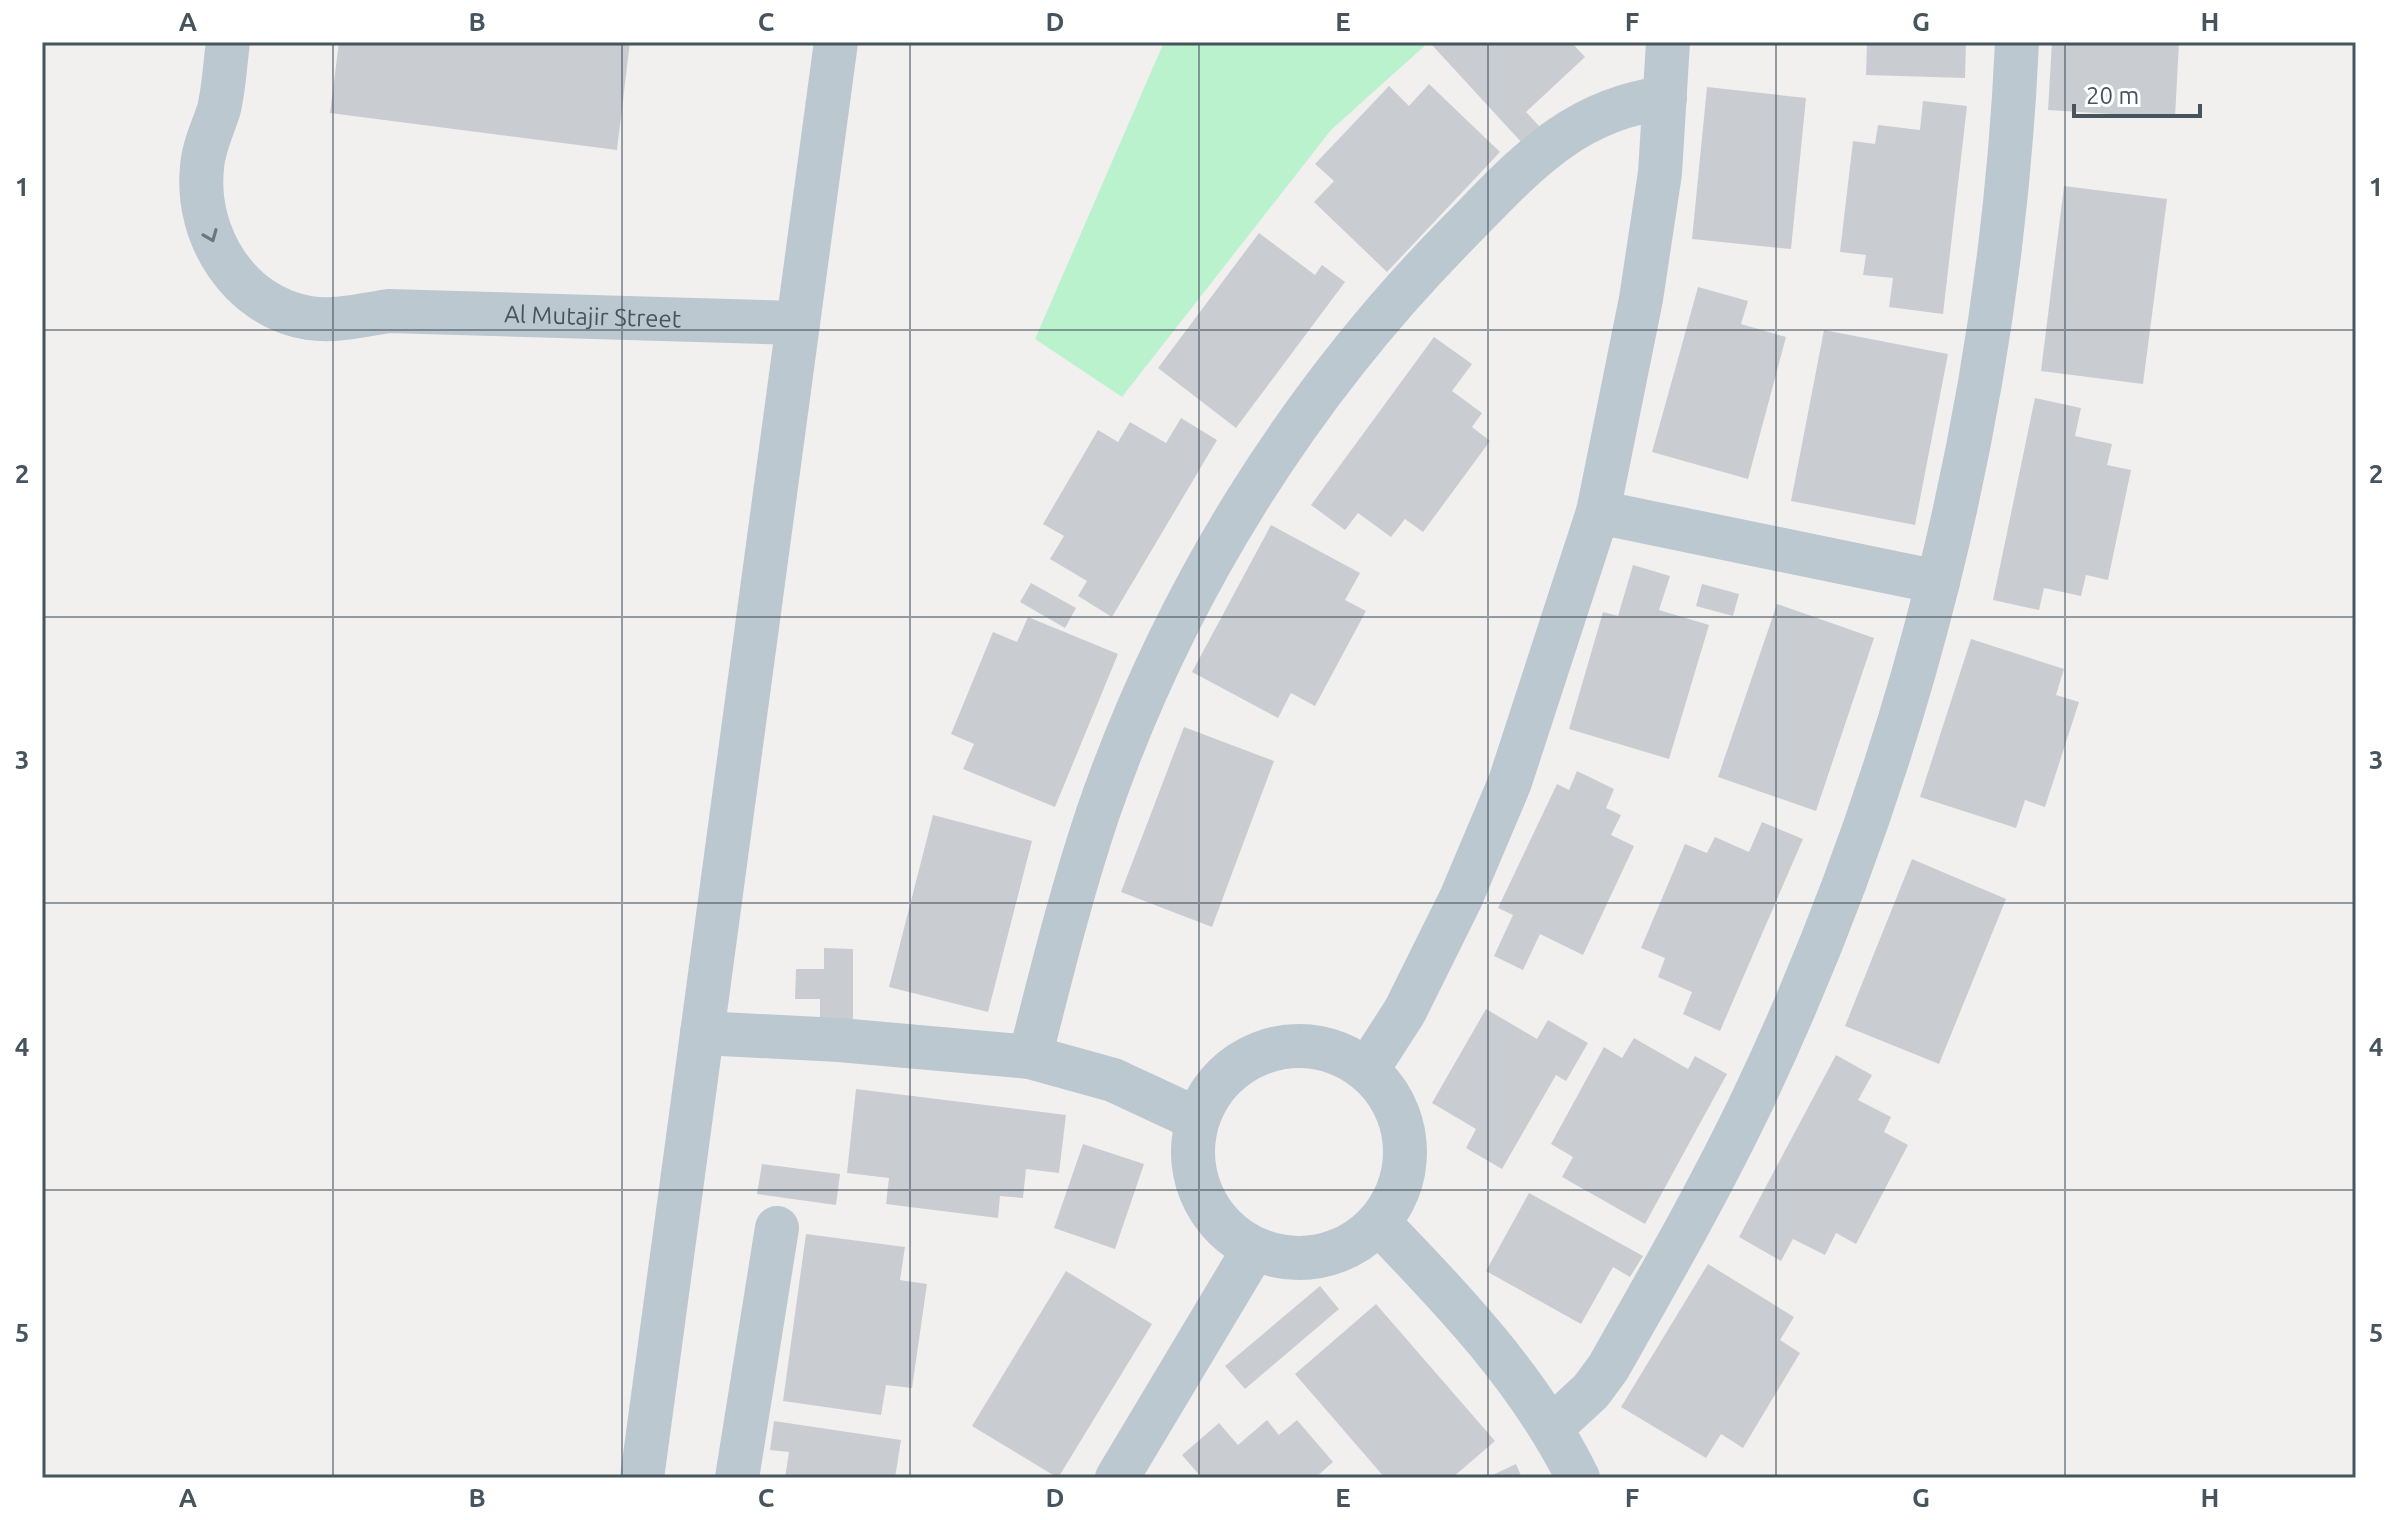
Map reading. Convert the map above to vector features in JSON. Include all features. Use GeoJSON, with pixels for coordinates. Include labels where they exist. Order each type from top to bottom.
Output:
{"type":"FeatureCollection","features":[{"type":"Feature","properties":{"kind":"street","name":"Al Mutajir Street"},"geometry":{"type":"LineString","coordinates":[[228,42],[219,106],[202,163],[200,186],[208,231],[231,271],[266,301],[308,318],[333,319],[389,311],[798,323]]}},
{"type":"Feature","properties":{"kind":"street"},"geometry":{"type":"LineString","coordinates":[[642,1478],[836,42]]}},
{"type":"Feature","properties":{"kind":"street"},"geometry":{"type":"LineString","coordinates":[[1367,1070],[1405,1011],[1461,898],[1510,782],[1598,512],[1641,299],[1660,173],[1668,42]]}},
{"type":"Feature","properties":{"kind":"street"},"geometry":{"type":"LineString","coordinates":[[1551,1428],[1591,1391],[1608,1368],[1704,1198],[1755,1096],[1841,891],[1876,790],[1938,582],[1991,317],[2005,212],[2017,42]]}},
{"type":"Feature","properties":{"kind":"street"},"geometry":{"type":"LineString","coordinates":[[1030,1057],[1071,899],[1129,728],[1207,566],[1254,489],[1359,341],[1418,273],[1482,208],[1585,119],[1635,101],[1665,98]]}},
{"type":"Feature","properties":{"kind":"street"},"geometry":{"type":"LineString","coordinates":[[1598,512],[1938,582]]}},
{"type":"Feature","properties":{"kind":"street"},"geometry":{"type":"LineString","coordinates":[[702,1033],[1030,1057],[1113,1080],[1197,1119]]}},
{"type":"Feature","properties":{"kind":"street"},"geometry":{"type":"LineString","coordinates":[[1284,1046],[1313,1046],[1342,1054],[1367,1070],[1386,1091],[1399,1117],[1405,1144],[1399,1186],[1379,1223],[1358,1241],[1334,1253],[1307,1259],[1280,1257],[1254,1249],[1228,1232],[1209,1208],[1196,1181],[1192,1150],[1197,1119],[1210,1093],[1229,1070],[1254,1054],[1284,1046]]}},
{"type":"Feature","properties":{"kind":"street"},"geometry":{"type":"LineString","coordinates":[[1379,1223],[1488,1340],[1551,1428],[1578,1478]]}},
{"type":"Feature","properties":{"kind":"street"},"geometry":{"type":"LineString","coordinates":[[737,1478],[777,1228]]}},
{"type":"Feature","properties":{"kind":"street"},"geometry":{"type":"LineString","coordinates":[[1117,1478],[1254,1249]]}},
{"type":"Feature","properties":{"kind":"green space"},"geometry":{"type":"Polygon","coordinates":[[[1164,42],[1429,42],[1331,130],[1122,397],[1035,339],[1164,42]]]}},
{"type":"Feature","properties":{"kind":"building"},"geometry":{"type":"Polygon","coordinates":[[[339,42],[630,42],[617,150],[330,113],[339,42]]]}},
{"type":"Feature","properties":{"kind":"building"},"geometry":{"type":"Polygon","coordinates":[[[1436,42],[1571,42],[1585,57],[1526,112],[1541,128],[1523,144],[1432,45],[1436,42]]]}},
{"type":"Feature","properties":{"kind":"building"},"geometry":{"type":"Polygon","coordinates":[[[1867,42],[1966,42],[1965,78],[1866,75],[1867,42]]]}},
{"type":"Feature","properties":{"kind":"building"},"geometry":{"type":"Polygon","coordinates":[[[2052,42],[2179,42],[2175,118],[2048,110],[2052,42]]]}},
{"type":"Feature","properties":{"kind":"building"},"geometry":{"type":"Polygon","coordinates":[[[1429,84],[1500,152],[1387,272],[1314,202],[1334,181],[1315,164],[1389,86],[1409,106],[1429,84]]]}},
{"type":"Feature","properties":{"kind":"building"},"geometry":{"type":"Polygon","coordinates":[[[1707,87],[1806,98],[1791,249],[1692,239],[1707,87]]]}},
{"type":"Feature","properties":{"kind":"building"},"geometry":{"type":"Polygon","coordinates":[[[1923,101],[1967,106],[1943,314],[1889,307],[1893,278],[1863,275],[1866,255],[1840,252],[1853,141],[1875,144],[1878,125],[1920,130],[1923,101]]]}},
{"type":"Feature","properties":{"kind":"building"},"geometry":{"type":"Polygon","coordinates":[[[2064,186],[2167,199],[2143,384],[2041,371],[2064,186]]]}},
{"type":"Feature","properties":{"kind":"building"},"geometry":{"type":"Polygon","coordinates":[[[1259,233],[1315,275],[1322,265],[1345,282],[1236,428],[1158,368],[1259,233]]]}},
{"type":"Feature","properties":{"kind":"building"},"geometry":{"type":"Polygon","coordinates":[[[1698,287],[1748,301],[1741,324],[1786,337],[1748,479],[1652,452],[1698,287]]]}},
{"type":"Feature","properties":{"kind":"building"},"geometry":{"type":"Polygon","coordinates":[[[1824,330],[1948,354],[1915,525],[1791,501],[1824,330]]]}},
{"type":"Feature","properties":{"kind":"building"},"geometry":{"type":"Polygon","coordinates":[[[1434,337],[1472,364],[1452,391],[1482,413],[1472,427],[1490,441],[1423,532],[1405,519],[1391,537],[1358,513],[1345,530],[1311,505],[1434,337]]]}},
{"type":"Feature","properties":{"kind":"building"},"geometry":{"type":"Polygon","coordinates":[[[2035,398],[2081,408],[2075,436],[2112,444],[2107,465],[2131,470],[2108,580],[2086,575],[2081,596],[2044,588],[2039,610],[1993,600],[2035,398]]]}},
{"type":"Feature","properties":{"kind":"building"},"geometry":{"type":"Polygon","coordinates":[[[1181,418],[1217,440],[1112,617],[1078,596],[1087,581],[1050,559],[1064,536],[1043,524],[1098,430],[1118,442],[1130,422],[1166,443],[1181,418]]]}},
{"type":"Feature","properties":{"kind":"building"},"geometry":{"type":"Polygon","coordinates":[[[1271,525],[1360,573],[1345,600],[1366,611],[1315,706],[1291,693],[1278,718],[1192,672],[1271,525]]]}},
{"type":"Feature","properties":{"kind":"building"},"geometry":{"type":"Polygon","coordinates":[[[1633,565],[1670,576],[1659,610],[1709,625],[1669,759],[1569,729],[1603,612],[1618,616],[1633,565]]]}},
{"type":"Feature","properties":{"kind":"building"},"geometry":{"type":"Polygon","coordinates":[[[1031,583],[1076,608],[1065,628],[1020,602],[1031,583]]]}},
{"type":"Feature","properties":{"kind":"building"},"geometry":{"type":"Polygon","coordinates":[[[1702,584],[1739,594],[1733,616],[1696,606],[1702,584]]]}},
{"type":"Feature","properties":{"kind":"building"},"geometry":{"type":"Polygon","coordinates":[[[1777,604],[1874,638],[1816,811],[1718,777],[1777,604]]]}},
{"type":"Feature","properties":{"kind":"building"},"geometry":{"type":"Polygon","coordinates":[[[1028,617],[1118,654],[1055,807],[963,769],[974,744],[951,734],[993,632],[1017,642],[1028,617]]]}},
{"type":"Feature","properties":{"kind":"building"},"geometry":{"type":"Polygon","coordinates":[[[1971,639],[2064,669],[2056,695],[2079,702],[2045,807],[2025,800],[2016,828],[1920,797],[1971,639]]]}},
{"type":"Feature","properties":{"kind":"building"},"geometry":{"type":"Polygon","coordinates":[[[1184,727],[1274,761],[1212,927],[1121,892],[1184,727]]]}},
{"type":"Feature","properties":{"kind":"building"},"geometry":{"type":"Polygon","coordinates":[[[1577,771],[1614,789],[1606,808],[1621,815],[1611,835],[1634,846],[1583,955],[1540,934],[1523,970],[1494,956],[1513,915],[1498,908],[1557,784],[1569,790],[1577,771]]]}},
{"type":"Feature","properties":{"kind":"building"},"geometry":{"type":"Polygon","coordinates":[[[933,815],[1032,841],[988,1012],[889,987],[933,815]]]}},
{"type":"Feature","properties":{"kind":"building"},"geometry":{"type":"Polygon","coordinates":[[[1762,822],[1803,839],[1720,1031],[1683,1014],[1692,992],[1658,977],[1665,958],[1641,948],[1685,844],[1707,853],[1715,837],[1749,852],[1762,822]]]}},
{"type":"Feature","properties":{"kind":"building"},"geometry":{"type":"Polygon","coordinates":[[[1912,859],[2006,899],[1939,1064],[1845,1026],[1912,859]]]}},
{"type":"Feature","properties":{"kind":"building"},"geometry":{"type":"Polygon","coordinates":[[[824,948],[853,949],[853,1021],[820,1021],[820,999],[795,999],[796,969],[824,969],[824,948]]]}},
{"type":"Feature","properties":{"kind":"building"},"geometry":{"type":"Polygon","coordinates":[[[1486,1009],[1537,1039],[1548,1020],[1588,1043],[1566,1081],[1556,1075],[1502,1169],[1466,1148],[1476,1129],[1432,1103],[1486,1009]]]}},
{"type":"Feature","properties":{"kind":"building"},"geometry":{"type":"Polygon","coordinates":[[[1634,1038],[1688,1069],[1695,1056],[1727,1074],[1645,1224],[1562,1177],[1573,1157],[1551,1144],[1604,1047],[1622,1058],[1634,1038]]]}},
{"type":"Feature","properties":{"kind":"building"},"geometry":{"type":"Polygon","coordinates":[[[1836,1055],[1872,1075],[1858,1100],[1891,1117],[1884,1132],[1908,1145],[1856,1244],[1836,1233],[1825,1255],[1793,1239],[1781,1261],[1739,1237],[1836,1055]]]}},
{"type":"Feature","properties":{"kind":"building"},"geometry":{"type":"Polygon","coordinates":[[[856,1089],[1066,1115],[1059,1173],[1026,1169],[1023,1198],[1000,1196],[998,1218],[886,1204],[889,1178],[847,1173],[856,1089]]]}},
{"type":"Feature","properties":{"kind":"building"},"geometry":{"type":"Polygon","coordinates":[[[1083,1144],[1144,1164],[1115,1249],[1054,1228],[1083,1144]]]}},
{"type":"Feature","properties":{"kind":"building"},"geometry":{"type":"Polygon","coordinates":[[[762,1164],[840,1174],[836,1205],[757,1194],[762,1164]]]}},
{"type":"Feature","properties":{"kind":"building"},"geometry":{"type":"Polygon","coordinates":[[[1529,1193],[1643,1256],[1630,1277],[1613,1267],[1581,1324],[1486,1271],[1529,1193]]]}},
{"type":"Feature","properties":{"kind":"building"},"geometry":{"type":"Polygon","coordinates":[[[806,1234],[905,1247],[900,1280],[927,1284],[912,1388],[886,1385],[881,1415],[783,1401],[806,1234]]]}},
{"type":"Feature","properties":{"kind":"building"},"geometry":{"type":"Polygon","coordinates":[[[1708,1264],[1794,1317],[1780,1340],[1800,1353],[1743,1448],[1721,1434],[1706,1458],[1621,1407],[1708,1264]]]}},
{"type":"Feature","properties":{"kind":"building"},"geometry":{"type":"Polygon","coordinates":[[[1066,1271],[1152,1324],[1058,1478],[972,1426],[1066,1271]]]}},
{"type":"Feature","properties":{"kind":"building"},"geometry":{"type":"Polygon","coordinates":[[[1320,1286],[1339,1309],[1245,1389],[1225,1366],[1320,1286]]]}},
{"type":"Feature","properties":{"kind":"building"},"geometry":{"type":"Polygon","coordinates":[[[1376,1304],[1495,1441],[1452,1478],[1385,1478],[1295,1374],[1376,1304]]]}},
{"type":"Feature","properties":{"kind":"building"},"geometry":{"type":"Polygon","coordinates":[[[1267,1420],[1279,1435],[1297,1420],[1333,1462],[1315,1478],[1202,1478],[1182,1455],[1219,1423],[1238,1445],[1267,1420]]]}},
{"type":"Feature","properties":{"kind":"building"},"geometry":{"type":"Polygon","coordinates":[[[774,1421],[901,1440],[895,1478],[785,1478],[789,1452],[770,1450],[774,1421]]]}},
{"type":"Feature","properties":{"kind":"building"},"geometry":{"type":"Polygon","coordinates":[[[1516,1464],[1522,1478],[1486,1478],[1516,1464]]]}}]}
